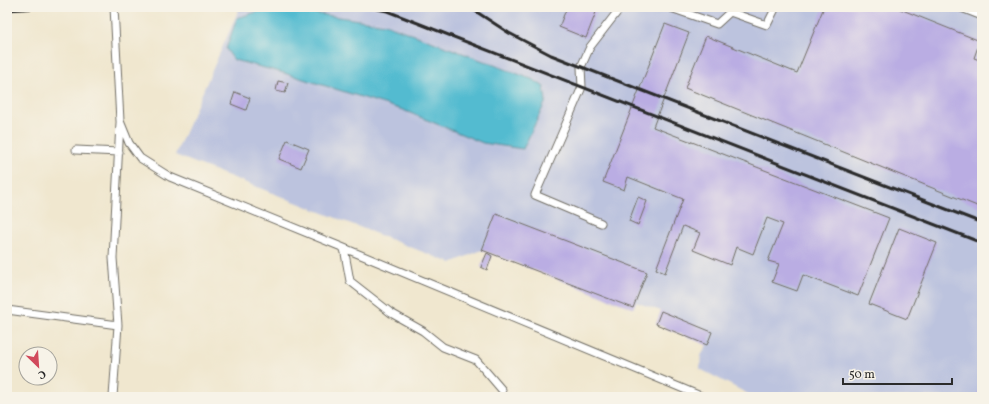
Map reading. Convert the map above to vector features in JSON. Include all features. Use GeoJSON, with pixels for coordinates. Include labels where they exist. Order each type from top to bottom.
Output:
{"type":"FeatureCollection","features":[{"type":"Feature","properties":{"kind":"lane"},"geometry":{"type":"LineString","coordinates":[[113,397],[118,326],[113,258],[120,121],[114,7]]}},
{"type":"Feature","properties":{"kind":"lane"},"geometry":{"type":"LineString","coordinates":[[601,224],[535,195],[582,87],[581,67],[590,47],[621,7]]}},
{"type":"Feature","properties":{"kind":"lane"},"geometry":{"type":"LineString","coordinates":[[668,7],[717,24],[730,12],[767,25],[776,7]]}},
{"type":"Feature","properties":{"kind":"lane"},"geometry":{"type":"LineString","coordinates":[[959,7],[982,16]]}},
{"type":"Feature","properties":{"kind":"lane"},"geometry":{"type":"LineString","coordinates":[[120,121],[129,143],[140,158],[170,177],[703,397]]}},
{"type":"Feature","properties":{"kind":"lane"},"geometry":{"type":"LineString","coordinates":[[76,150],[119,152]]}},
{"type":"Feature","properties":{"kind":"lane"},"geometry":{"type":"LineString","coordinates":[[344,248],[350,281],[391,313],[423,331],[443,347],[476,360],[502,390]]}},
{"type":"Feature","properties":{"kind":"lane"},"geometry":{"type":"LineString","coordinates":[[7,310],[118,326]]}},
{"type":"Feature","properties":{"kind":"shaded area"},"geometry":{"type":"Polygon","coordinates":[[[240,7],[982,7],[982,397],[754,397],[700,369],[701,356],[707,345],[656,324],[661,311],[636,302],[633,308],[482,250],[451,263],[175,155],[240,7]]]}},
{"type":"Feature","properties":{"kind":"water"},"geometry":{"type":"Polygon","coordinates":[[[273,7],[385,24],[534,80],[544,87],[546,101],[523,149],[483,143],[403,110],[284,73],[234,60],[226,49],[237,18],[273,7]]]}},
{"type":"Feature","properties":{"kind":"building"},"geometry":{"type":"Polygon","coordinates":[[[567,7],[598,7],[586,38],[559,27],[567,7]]]}},
{"type":"Feature","properties":{"kind":"building"},"geometry":{"type":"Polygon","coordinates":[[[824,7],[895,7],[980,41],[974,58],[982,61],[982,208],[685,88],[706,36],[797,73],[824,7]]]}},
{"type":"Feature","properties":{"kind":"building"},"geometry":{"type":"Polygon","coordinates":[[[665,24],[689,33],[653,127],[889,218],[858,296],[803,275],[797,291],[772,282],[779,264],[768,261],[783,224],[767,218],[753,254],[736,247],[730,265],[693,250],[700,233],[683,226],[665,273],[656,269],[683,199],[628,177],[624,190],[603,182],[665,24]]]}},
{"type":"Feature","properties":{"kind":"building"},"geometry":{"type":"Polygon","coordinates":[[[278,81],[288,83],[285,93],[276,91],[278,81]]]}},
{"type":"Feature","properties":{"kind":"building"},"geometry":{"type":"Polygon","coordinates":[[[235,92],[250,98],[246,110],[231,104],[235,92]]]}},
{"type":"Feature","properties":{"kind":"building"},"geometry":{"type":"Polygon","coordinates":[[[287,140],[309,149],[301,168],[279,159],[287,140]]]}},
{"type":"Feature","properties":{"kind":"building"},"geometry":{"type":"Polygon","coordinates":[[[638,197],[647,201],[638,225],[629,221],[638,197]]]}},
{"type":"Feature","properties":{"kind":"building"},"geometry":{"type":"Polygon","coordinates":[[[496,214],[647,272],[633,308],[482,250],[496,214]]]}},
{"type":"Feature","properties":{"kind":"building"},"geometry":{"type":"Polygon","coordinates":[[[899,228],[937,243],[907,319],[869,304],[899,228]]]}},
{"type":"Feature","properties":{"kind":"building"},"geometry":{"type":"Polygon","coordinates":[[[487,253],[492,256],[487,270],[481,267],[487,253]]]}},
{"type":"Feature","properties":{"kind":"building"},"geometry":{"type":"Polygon","coordinates":[[[661,311],[712,332],[707,345],[656,324],[661,311]]]}},
{"type":"Feature","properties":{"kind":"building"},"geometry":{"type":"Polygon","coordinates":[[[980,387],[982,388],[982,397],[976,397],[980,387]]]}},
{"type":"Feature","properties":{"kind":"railway"},"geometry":{"type":"LineString","coordinates":[[7,10],[54,7]]}},
{"type":"Feature","properties":{"kind":"railway"},"geometry":{"type":"LineString","coordinates":[[368,7],[387,11],[982,243]]}},
{"type":"Feature","properties":{"kind":"railway"},"geometry":{"type":"LineString","coordinates":[[469,7],[509,33],[551,55],[982,223]]}}]}
